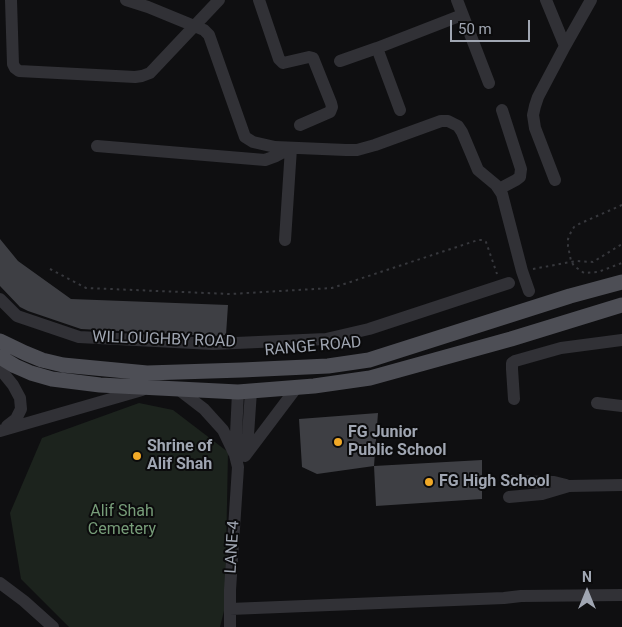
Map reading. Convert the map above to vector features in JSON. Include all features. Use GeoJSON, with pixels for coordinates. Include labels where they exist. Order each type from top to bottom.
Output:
{"type":"FeatureCollection","features":[{"type":"Feature","properties":{"kind":"main road","name":"RANGE ROAD"},"geometry":{"type":"LineString","coordinates":[[0,341],[42,360],[63,365],[147,373],[328,366],[369,360],[570,296],[622,282]]}},
{"type":"Feature","properties":{"kind":"main road"},"geometry":{"type":"LineString","coordinates":[[0,357],[15,366],[52,379],[100,385],[244,391],[314,386],[370,378],[511,339],[622,305]]}},
{"type":"Feature","properties":{"kind":"street"},"geometry":{"type":"LineString","coordinates":[[0,2],[10,0],[12,64],[19,71],[134,77],[142,76],[154,69],[219,0]]}},
{"type":"Feature","properties":{"kind":"street"},"geometry":{"type":"LineString","coordinates":[[126,0],[204,30],[209,35],[245,137],[253,142],[275,147],[357,150],[435,122],[448,121],[458,126],[478,170],[499,189],[504,200],[529,291]]}},
{"type":"Feature","properties":{"kind":"street"},"geometry":{"type":"LineString","coordinates":[[260,0],[279,59],[282,63],[304,57],[314,58],[331,103],[330,112],[300,125]]}},
{"type":"Feature","properties":{"kind":"street"},"geometry":{"type":"LineString","coordinates":[[456,0],[489,82]]}},
{"type":"Feature","properties":{"kind":"street"},"geometry":{"type":"LineString","coordinates":[[546,0],[565,46]]}},
{"type":"Feature","properties":{"kind":"street"},"geometry":{"type":"LineString","coordinates":[[555,180],[535,128],[535,106],[565,46],[591,0]]}},
{"type":"Feature","properties":{"kind":"street"},"geometry":{"type":"LineString","coordinates":[[340,61],[462,15]]}},
{"type":"Feature","properties":{"kind":"street"},"geometry":{"type":"LineString","coordinates":[[377,48],[400,110]]}},
{"type":"Feature","properties":{"kind":"street"},"geometry":{"type":"LineString","coordinates":[[499,189],[516,180],[520,176],[521,169],[502,110]]}},
{"type":"Feature","properties":{"kind":"street"},"geometry":{"type":"LineString","coordinates":[[97,146],[265,160],[292,148]]}},
{"type":"Feature","properties":{"kind":"street"},"geometry":{"type":"LineString","coordinates":[[285,240],[292,148]]}},
{"type":"Feature","properties":{"kind":"street","name":"WILLOUGHBY ROAD"},"geometry":{"type":"LineString","coordinates":[[0,299],[17,316],[79,337],[213,344],[326,339],[369,329],[505,284]]}},
{"type":"Feature","properties":{"kind":"street"},"geometry":{"type":"LineString","coordinates":[[514,399],[512,364],[515,361],[561,348],[622,340]]}},
{"type":"Feature","properties":{"kind":"street"},"geometry":{"type":"LineString","coordinates":[[0,369],[13,385],[20,398],[21,410],[16,419],[1,430]]}},
{"type":"Feature","properties":{"kind":"street","name":"LANE-4"},"geometry":{"type":"LineString","coordinates":[[230,627],[230,590],[239,459],[248,435],[242,370]]}},
{"type":"Feature","properties":{"kind":"street"},"geometry":{"type":"LineString","coordinates":[[178,389],[204,410],[223,430],[239,459],[297,387]]}},
{"type":"Feature","properties":{"kind":"street"},"geometry":{"type":"LineString","coordinates":[[1,430],[146,388]]}},
{"type":"Feature","properties":{"kind":"street"},"geometry":{"type":"LineString","coordinates":[[597,403],[622,406]]}},
{"type":"Feature","properties":{"kind":"street"},"geometry":{"type":"LineString","coordinates":[[506,481],[554,482],[569,486]]}},
{"type":"Feature","properties":{"kind":"street"},"geometry":{"type":"LineString","coordinates":[[509,497],[542,494],[569,486],[622,485]]}},
{"type":"Feature","properties":{"kind":"street"},"geometry":{"type":"LineString","coordinates":[[0,583],[53,627]]}},
{"type":"Feature","properties":{"kind":"street"},"geometry":{"type":"LineString","coordinates":[[230,608],[521,596],[622,595]]}},
{"type":"Feature","properties":{"kind":"path"},"geometry":{"type":"LineString","coordinates":[[622,206],[574,227],[568,239],[571,261],[574,266],[584,273],[598,272],[622,263]]}},
{"type":"Feature","properties":{"kind":"path"},"geometry":{"type":"LineString","coordinates":[[50,269],[86,288],[230,294],[332,288],[478,240],[483,240],[486,242],[505,284]]}},
{"type":"Feature","properties":{"kind":"path"},"geometry":{"type":"LineString","coordinates":[[522,271],[571,261],[594,262],[622,244]]}},
{"type":"Feature","properties":{"kind":"green space","name":"Alif Shah Cemetery"},"geometry":{"type":"Polygon","coordinates":[[[139,403],[173,410],[228,452],[225,607],[220,627],[69,627],[21,579],[10,513],[42,438],[139,403]]]}},
{"type":"Feature","properties":{"kind":"building"},"geometry":{"type":"Polygon","coordinates":[[[0,239],[18,261],[71,299],[228,305],[226,335],[213,336],[81,329],[28,311],[20,307],[0,286],[0,239]]]}},
{"type":"Feature","properties":{"kind":"building","name":"FG Junior Public School"},"geometry":{"type":"Polygon","coordinates":[[[378,413],[374,466],[317,474],[302,467],[299,419],[378,413]]]}},
{"type":"Feature","properties":{"kind":"building","name":"FG High School"},"geometry":{"type":"Polygon","coordinates":[[[482,460],[482,499],[376,506],[374,466],[482,460]]]}},
{"type":"Feature","properties":{"kind":"place","name":"FG Junior Public School"},"geometry":{"type":"Point","coordinates":[338,442]}},
{"type":"Feature","properties":{"kind":"place","name":"Shrine of Alif Shah"},"geometry":{"type":"Point","coordinates":[137,456]}},
{"type":"Feature","properties":{"kind":"place","name":"FG High School"},"geometry":{"type":"Point","coordinates":[429,482]}}]}
